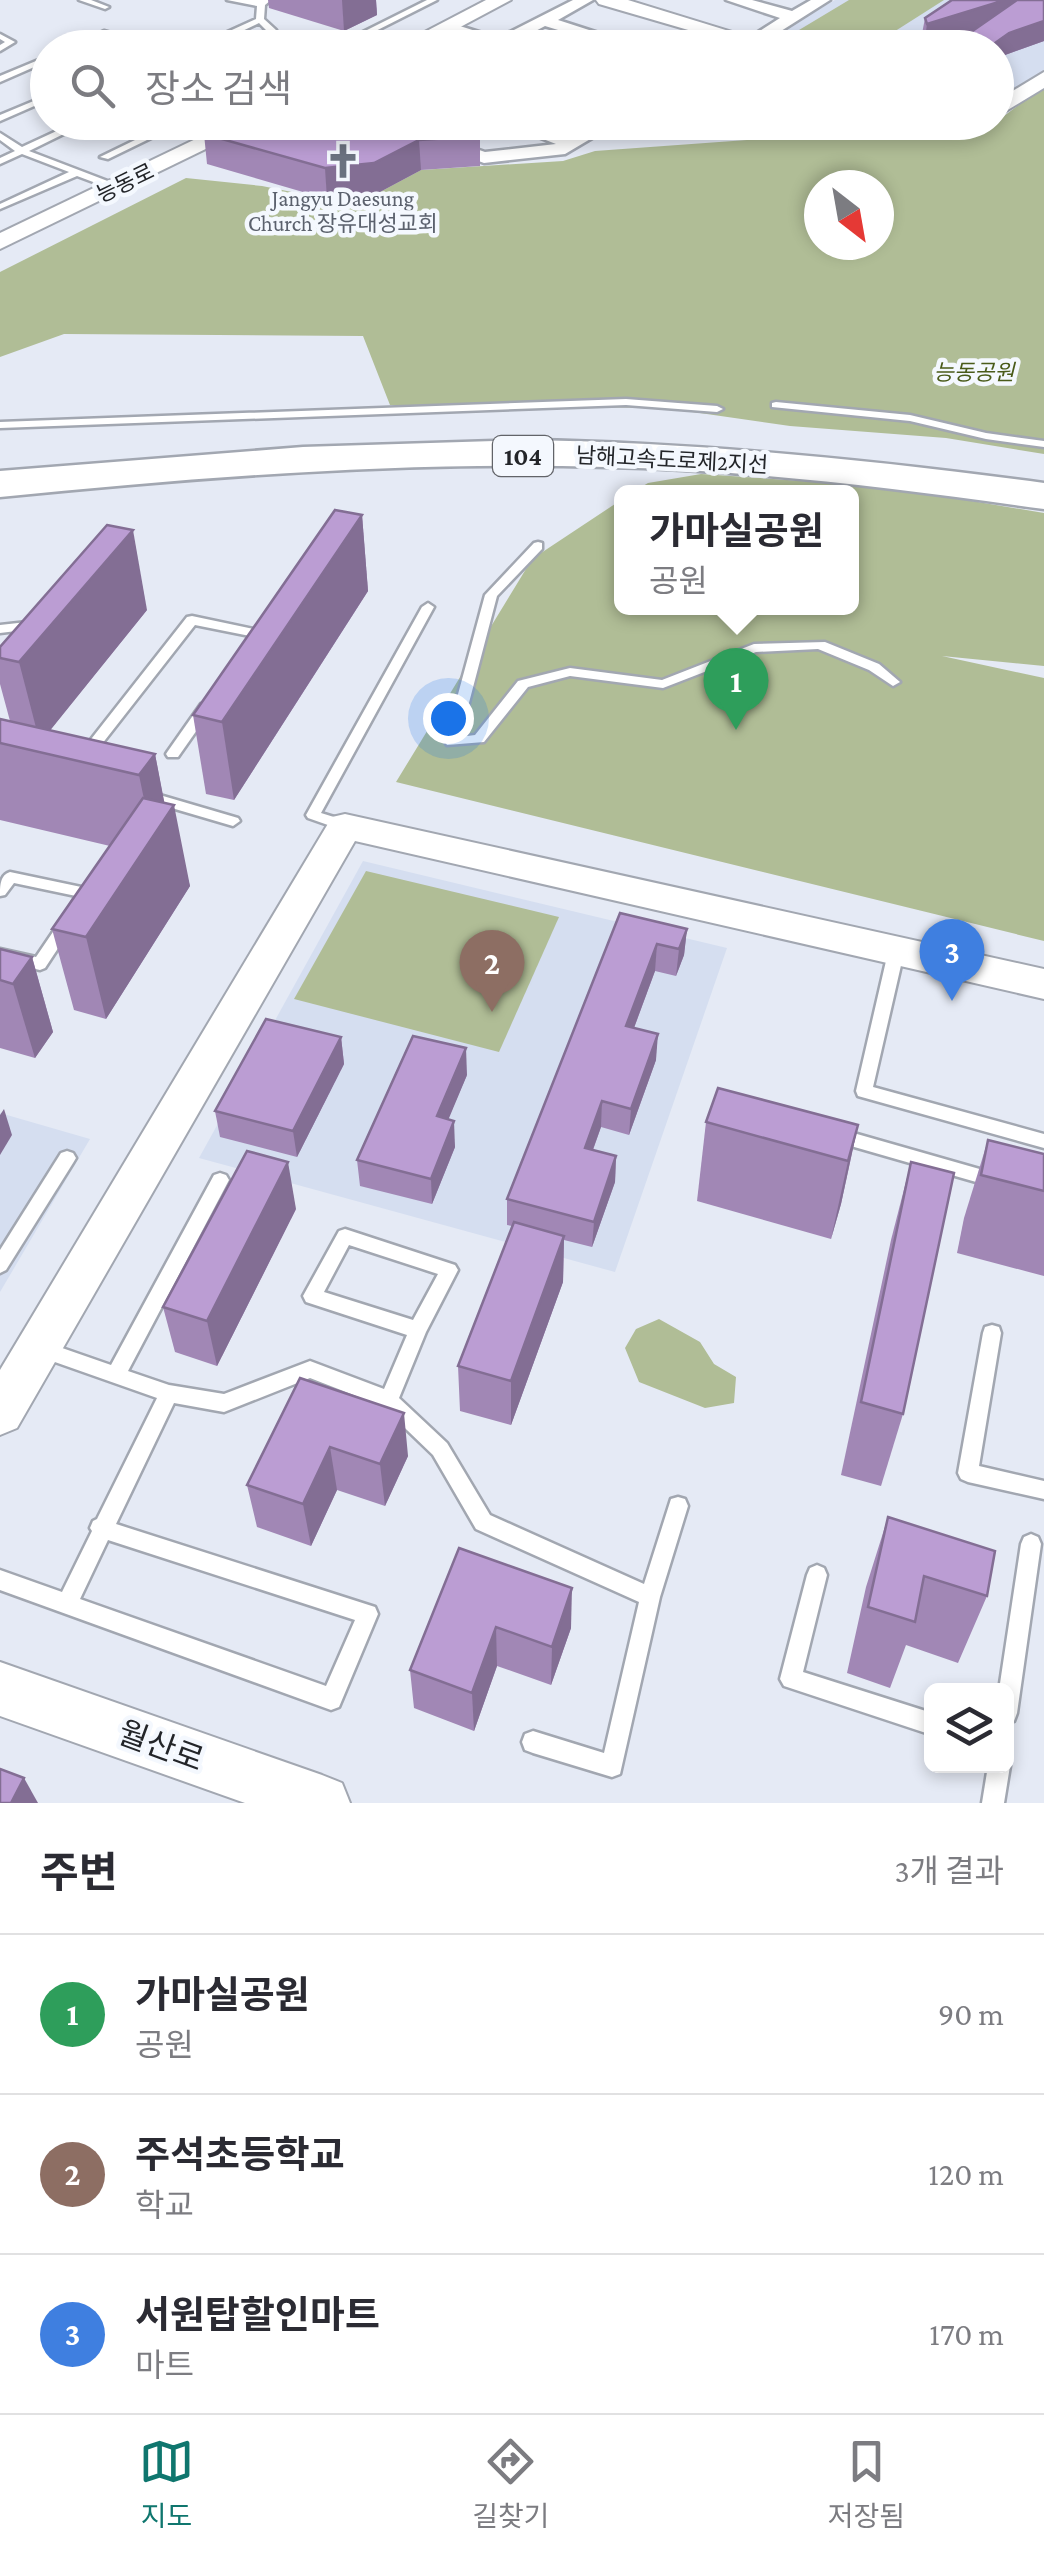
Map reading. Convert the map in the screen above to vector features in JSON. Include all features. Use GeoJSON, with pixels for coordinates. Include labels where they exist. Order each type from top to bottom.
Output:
{"type":"FeatureCollection","features":[{"type":"Feature","properties":{"kind":"highway","name":"남해고속도로제2지선"},"geometry":{"type":"LineString","coordinates":[[0,453],[303,433],[644,428],[821,439],[1044,466]]}},
{"type":"Feature","properties":{"kind":"highway","name":"남해고속도로제2지선"},"geometry":{"type":"LineString","coordinates":[[0,484],[132,470],[372,458],[606,454],[852,470],[1044,496]]}},
{"type":"Feature","properties":{"kind":"street"},"geometry":{"type":"LineString","coordinates":[[441,30],[501,0]]}},
{"type":"Feature","properties":{"kind":"street"},"geometry":{"type":"LineString","coordinates":[[529,30],[585,0]]}},
{"type":"Feature","properties":{"kind":"street"},"geometry":{"type":"LineString","coordinates":[[734,0],[795,16]]}},
{"type":"Feature","properties":{"kind":"street"},"geometry":{"type":"LineString","coordinates":[[770,30],[822,0]]}},
{"type":"Feature","properties":{"kind":"street"},"geometry":{"type":"LineString","coordinates":[[615,1],[703,30]]}},
{"type":"Feature","properties":{"kind":"street"},"geometry":{"type":"LineString","coordinates":[[544,21],[575,30]]}},
{"type":"Feature","properties":{"kind":"street"},"geometry":{"type":"LineString","coordinates":[[447,27],[456,30]]}},
{"type":"Feature","properties":{"kind":"street"},"geometry":{"type":"LineString","coordinates":[[1014,99],[1044,78]]}},
{"type":"Feature","properties":{"kind":"street","name":"능동로"},"geometry":{"type":"LineString","coordinates":[[0,242],[226,140]]}},
{"type":"Feature","properties":{"kind":"street"},"geometry":{"type":"LineString","coordinates":[[432,140],[484,158],[566,147],[579,140]]}},
{"type":"Feature","properties":{"kind":"street"},"geometry":{"type":"LineString","coordinates":[[550,140],[566,147]]}},
{"type":"Feature","properties":{"kind":"street"},"geometry":{"type":"LineString","coordinates":[[0,1412],[346,826],[1044,984]]}},
{"type":"Feature","properties":{"kind":"street","name":"월산로"},"geometry":{"type":"LineString","coordinates":[[0,1689],[322,1803]]}},
{"type":"Feature","properties":{"kind":"lane"},"geometry":{"type":"LineString","coordinates":[[84,0],[105,7]]}},
{"type":"Feature","properties":{"kind":"lane"},"geometry":{"type":"LineString","coordinates":[[231,0],[264,2],[260,20]]}},
{"type":"Feature","properties":{"kind":"lane"},"geometry":{"type":"LineString","coordinates":[[372,30],[433,0]]}},
{"type":"Feature","properties":{"kind":"lane"},"geometry":{"type":"LineString","coordinates":[[238,30],[260,20]]}},
{"type":"Feature","properties":{"kind":"lane"},"geometry":{"type":"LineString","coordinates":[[260,20],[272,30]]}},
{"type":"Feature","properties":{"kind":"lane"},"geometry":{"type":"LineString","coordinates":[[0,36],[11,42],[0,49]]}},
{"type":"Feature","properties":{"kind":"lane"},"geometry":{"type":"LineString","coordinates":[[0,79],[28,67]]}},
{"type":"Feature","properties":{"kind":"lane"},"geometry":{"type":"LineString","coordinates":[[0,118],[30,106]]}},
{"type":"Feature","properties":{"kind":"lane"},"geometry":{"type":"LineString","coordinates":[[0,136],[22,151],[115,188]]}},
{"type":"Feature","properties":{"kind":"lane"},"geometry":{"type":"LineString","coordinates":[[0,161],[46,140]]}},
{"type":"Feature","properties":{"kind":"lane"},"geometry":{"type":"LineString","coordinates":[[105,158],[142,140]]}},
{"type":"Feature","properties":{"kind":"lane"},"geometry":{"type":"LineString","coordinates":[[2,207],[76,172]]}},
{"type":"Feature","properties":{"kind":"lane"},"geometry":{"type":"LineString","coordinates":[[0,425],[626,402],[717,409]]}},
{"type":"Feature","properties":{"kind":"lane"},"geometry":{"type":"LineString","coordinates":[[776,404],[910,418],[986,436],[1044,444]]}},
{"type":"Feature","properties":{"kind":"lane"},"geometry":{"type":"LineString","coordinates":[[538,546],[490,595],[452,742],[478,740],[523,684],[570,672],[663,684],[754,648],[820,645],[874,667],[893,682]]}},
{"type":"Feature","properties":{"kind":"lane"},"geometry":{"type":"LineString","coordinates":[[346,826],[313,815],[428,607]]}},
{"type":"Feature","properties":{"kind":"lane"},"geometry":{"type":"LineString","coordinates":[[71,774],[192,620],[258,634],[237,664]]}},
{"type":"Feature","properties":{"kind":"lane"},"geometry":{"type":"LineString","coordinates":[[0,629],[54,623],[44,636]]}},
{"type":"Feature","properties":{"kind":"lane"},"geometry":{"type":"LineString","coordinates":[[173,754],[216,694]]}},
{"type":"Feature","properties":{"kind":"lane"},"geometry":{"type":"LineString","coordinates":[[126,790],[234,821]]}},
{"type":"Feature","properties":{"kind":"lane"},"geometry":{"type":"LineString","coordinates":[[0,955],[40,964],[86,894],[3,877]]}},
{"type":"Feature","properties":{"kind":"lane"},"geometry":{"type":"LineString","coordinates":[[897,948],[864,1091],[1044,1141]]}},
{"type":"Feature","properties":{"kind":"lane"},"geometry":{"type":"LineString","coordinates":[[822,1131],[1007,1184]]}},
{"type":"Feature","properties":{"kind":"lane"},"geometry":{"type":"LineString","coordinates":[[0,1265],[66,1158]]}},
{"type":"Feature","properties":{"kind":"lane"},"geometry":{"type":"LineString","coordinates":[[117,1373],[220,1180]]}},
{"type":"Feature","properties":{"kind":"lane"},"geometry":{"type":"LineString","coordinates":[[389,1400],[418,1330],[449,1270],[345,1236],[312,1296],[418,1330]]}},
{"type":"Feature","properties":{"kind":"lane"},"geometry":{"type":"LineString","coordinates":[[992,1333],[968,1473],[1044,1490]]}},
{"type":"Feature","properties":{"kind":"lane"},"geometry":{"type":"LineString","coordinates":[[38,1348],[169,1394],[224,1403],[310,1370],[389,1400],[440,1449],[483,1522],[650,1597]]}},
{"type":"Feature","properties":{"kind":"lane"},"geometry":{"type":"LineString","coordinates":[[67,1603],[100,1528],[169,1394]]}},
{"type":"Feature","properties":{"kind":"lane"},"geometry":{"type":"LineString","coordinates":[[533,1742],[612,1766],[650,1597],[678,1506]]}},
{"type":"Feature","properties":{"kind":"lane"},"geometry":{"type":"LineString","coordinates":[[0,1580],[331,1699],[368,1614],[100,1528]]}},
{"type":"Feature","properties":{"kind":"lane"},"geometry":{"type":"LineString","coordinates":[[1010,1683],[1031,1544]]}},
{"type":"Feature","properties":{"kind":"lane"},"geometry":{"type":"LineString","coordinates":[[817,1575],[791,1678],[924,1721]]}},
{"type":"Feature","properties":{"kind":"lane"},"geometry":{"type":"LineString","coordinates":[[994,1803],[998,1773]]}},
{"type":"Feature","properties":{"kind":"shaded area"},"geometry":{"type":"Polygon","coordinates":[[[835,0],[991,0],[1044,13],[1044,72],[1014,93],[1014,30],[784,30],[835,0]]]}},
{"type":"Feature","properties":{"kind":"shaded area"},"geometry":{"type":"Polygon","coordinates":[[[363,861],[727,948],[615,1272],[199,1158],[363,861]]]}},
{"type":"Feature","properties":{"kind":"shaded area"},"geometry":{"type":"Polygon","coordinates":[[[0,1113],[90,1139],[0,1292],[0,1113]]]}},
{"type":"Feature","properties":{"kind":"green space"},"geometry":{"type":"Polygon","coordinates":[[[849,0],[944,0],[897,30],[799,30],[849,0]]]}},
{"type":"Feature","properties":{"kind":"green space","name":"능동공원"},"geometry":{"type":"Polygon","coordinates":[[[1044,86],[1044,454],[946,438],[790,426],[665,408],[390,405],[363,336],[64,334],[0,357],[0,272],[186,178],[262,186],[327,199],[376,194],[421,170],[563,161],[595,151],[747,140],[1014,140],[1014,108],[1044,86]]]}},
{"type":"Feature","properties":{"kind":"green space"},"geometry":{"type":"Polygon","coordinates":[[[701,474],[889,487],[1044,513],[1044,666],[942,656],[1044,678],[1044,941],[396,782],[526,569],[538,555],[614,505],[614,615],[859,615],[859,485],[645,485],[701,474]]]}},
{"type":"Feature","properties":{"kind":"green space"},"geometry":{"type":"Polygon","coordinates":[[[366,871],[559,917],[499,1052],[294,999],[366,871]]]}},
{"type":"Feature","properties":{"kind":"green space"},"geometry":{"type":"Polygon","coordinates":[[[659,1319],[700,1342],[714,1364],[736,1377],[734,1403],[705,1408],[639,1382],[625,1348],[636,1329],[659,1319]]]}},
{"type":"Feature","properties":{"kind":"building"},"geometry":{"type":"Polygon","coordinates":[[[952,0],[1005,0],[927,24],[925,18],[952,0]]]}},
{"type":"Feature","properties":{"kind":"building"},"geometry":{"type":"Polygon","coordinates":[[[1017,0],[1044,0],[1044,21],[1014,31],[974,30],[1017,0]]]}},
{"type":"Feature","properties":{"kind":"building"},"geometry":{"type":"Polygon","coordinates":[[[225,140],[419,140],[374,163],[325,168],[225,140]]]}},
{"type":"Feature","properties":{"kind":"building"},"geometry":{"type":"Polygon","coordinates":[[[335,510],[362,515],[222,722],[193,715],[335,510]]]}},
{"type":"Feature","properties":{"kind":"building"},"geometry":{"type":"Polygon","coordinates":[[[107,525],[133,530],[19,662],[0,658],[0,647],[107,525]]]}},
{"type":"Feature","properties":{"kind":"building"},"geometry":{"type":"Polygon","coordinates":[[[0,719],[155,754],[139,775],[0,743],[0,719]]]}},
{"type":"Feature","properties":{"kind":"building"},"geometry":{"type":"Polygon","coordinates":[[[143,798],[174,805],[86,937],[52,929],[143,798]]]}},
{"type":"Feature","properties":{"kind":"building"},"geometry":{"type":"Polygon","coordinates":[[[620,913],[687,929],[679,949],[657,944],[626,1026],[658,1034],[631,1109],[602,1101],[585,1148],[616,1156],[594,1222],[507,1199],[620,913]]]}},
{"type":"Feature","properties":{"kind":"building"},"geometry":{"type":"Polygon","coordinates":[[[0,949],[32,957],[13,984],[0,980],[0,949]]]}},
{"type":"Feature","properties":{"kind":"building"},"geometry":{"type":"Polygon","coordinates":[[[266,1019],[341,1037],[293,1131],[215,1111],[266,1019]]]}},
{"type":"Feature","properties":{"kind":"building"},"geometry":{"type":"Polygon","coordinates":[[[413,1036],[466,1048],[437,1116],[454,1121],[431,1179],[357,1160],[413,1036]]]}},
{"type":"Feature","properties":{"kind":"building"},"geometry":{"type":"Polygon","coordinates":[[[718,1088],[858,1125],[848,1161],[706,1122],[718,1088]]]}},
{"type":"Feature","properties":{"kind":"building"},"geometry":{"type":"Polygon","coordinates":[[[988,1140],[1044,1154],[1044,1191],[981,1175],[988,1140]]]}},
{"type":"Feature","properties":{"kind":"building"},"geometry":{"type":"Polygon","coordinates":[[[247,1151],[288,1162],[207,1321],[163,1307],[247,1151]]]}},
{"type":"Feature","properties":{"kind":"building"},"geometry":{"type":"Polygon","coordinates":[[[911,1162],[954,1173],[903,1414],[861,1402],[911,1162]]]}},
{"type":"Feature","properties":{"kind":"building"},"geometry":{"type":"Polygon","coordinates":[[[514,1222],[564,1236],[511,1381],[458,1366],[514,1222]]]}},
{"type":"Feature","properties":{"kind":"building"},"geometry":{"type":"Polygon","coordinates":[[[300,1378],[404,1413],[380,1464],[330,1447],[303,1504],[247,1485],[300,1378]]]}},
{"type":"Feature","properties":{"kind":"building"},"geometry":{"type":"Polygon","coordinates":[[[888,1517],[995,1551],[987,1596],[924,1576],[915,1622],[868,1607],[888,1517]]]}},
{"type":"Feature","properties":{"kind":"building"},"geometry":{"type":"Polygon","coordinates":[[[459,1548],[572,1588],[552,1647],[496,1627],[472,1693],[410,1670],[459,1548]]]}},
{"type":"Feature","properties":{"kind":"building"},"geometry":{"type":"Polygon","coordinates":[[[0,1769],[24,1778],[11,1803],[0,1803],[0,1769]]]}},
{"type":"Feature","properties":{"kind":"place","name":"Jangyu Daesung Church 장유대성교회"},"geometry":{"type":"Point","coordinates":[343,161]}},
{"type":"Feature","properties":{"kind":"place","name":"가마실공원"},"geometry":{"type":"Point","coordinates":[736,730]}},
{"type":"Feature","properties":{"kind":"place","name":"서원탑할인마트"},"geometry":{"type":"Point","coordinates":[952,1001]}},
{"type":"Feature","properties":{"kind":"place","name":"주석초등학교"},"geometry":{"type":"Point","coordinates":[492,1012]}}]}
